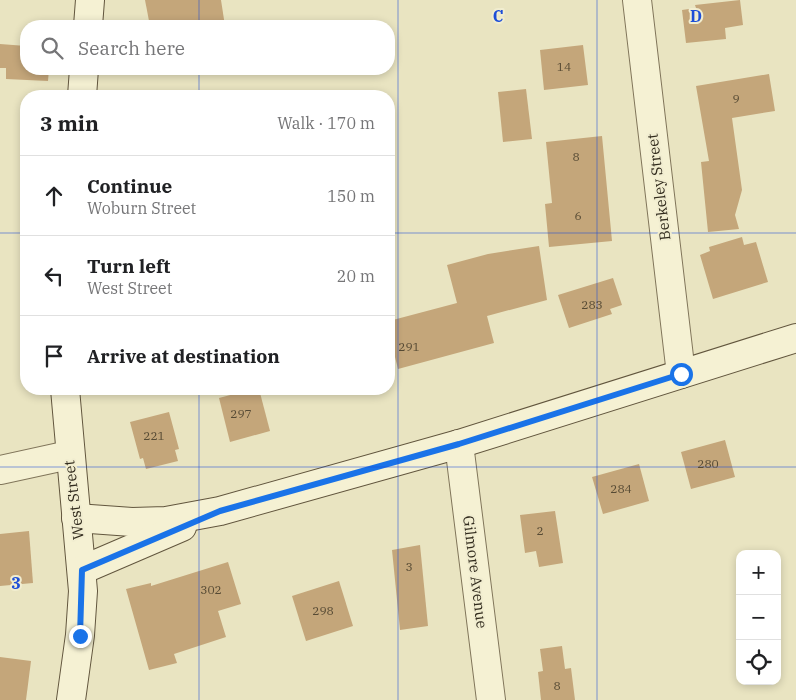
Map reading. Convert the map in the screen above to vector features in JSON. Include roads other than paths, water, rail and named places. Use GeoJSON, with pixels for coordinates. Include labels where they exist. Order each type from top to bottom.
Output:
{"type":"FeatureCollection","features":[{"type":"Feature","properties":{"kind":"street"},"geometry":{"type":"LineString","coordinates":[[88,20],[90,0]]}},
{"type":"Feature","properties":{"kind":"street","name":"Berkeley Street"},"geometry":{"type":"LineString","coordinates":[[637,0],[681,374]]}},
{"type":"Feature","properties":{"kind":"street"},"geometry":{"type":"LineString","coordinates":[[82,90],[84,75]]}},
{"type":"Feature","properties":{"kind":"street"},"geometry":{"type":"LineString","coordinates":[[76,518],[161,521],[220,511],[459,444],[796,338]]}},
{"type":"Feature","properties":{"kind":"street","name":"West Street"},"geometry":{"type":"LineString","coordinates":[[65,395],[69,455],[82,570],[82,614],[71,700]]}},
{"type":"Feature","properties":{"kind":"street","name":"Gilmore Avenue"},"geometry":{"type":"LineString","coordinates":[[459,444],[491,700]]}},
{"type":"Feature","properties":{"kind":"street"},"geometry":{"type":"LineString","coordinates":[[0,470],[69,455]]}},
{"type":"Feature","properties":{"kind":"street"},"geometry":{"type":"LineString","coordinates":[[82,570],[220,511]]}}]}
